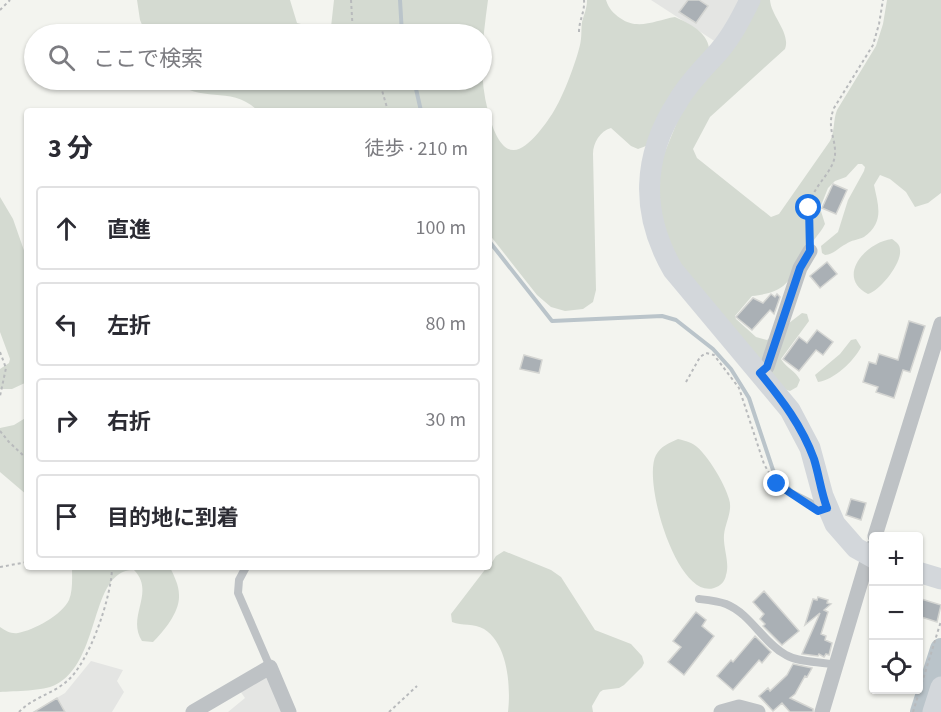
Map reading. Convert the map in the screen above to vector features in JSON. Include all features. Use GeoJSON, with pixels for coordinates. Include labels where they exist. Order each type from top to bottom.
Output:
{"type":"FeatureCollection","features":[{"type":"Feature","properties":{"kind":"street"},"geometry":{"type":"LineString","coordinates":[[750,0],[731,34],[691,82],[667,120],[652,163],[649,208],[654,230],[673,270],[790,410],[815,462],[827,508],[835,524],[844,537],[869,546]]}},
{"type":"Feature","properties":{"kind":"street"},"geometry":{"type":"LineString","coordinates":[[760,373],[767,367],[800,268],[810,251]]}},
{"type":"Feature","properties":{"kind":"street"},"geometry":{"type":"LineString","coordinates":[[878,532],[941,324]]}},
{"type":"Feature","properties":{"kind":"street"},"geometry":{"type":"LineString","coordinates":[[822,712],[869,561]]}},
{"type":"Feature","properties":{"kind":"street"},"geometry":{"type":"LineString","coordinates":[[923,574],[941,579]]}},
{"type":"Feature","properties":{"kind":"street"},"geometry":{"type":"LineString","coordinates":[[193,712],[270,667],[289,712]]}},
{"type":"Feature","properties":{"kind":"street"},"geometry":{"type":"LineString","coordinates":[[933,712],[941,687]]}},
{"type":"Feature","properties":{"kind":"street"},"geometry":{"type":"LineString","coordinates":[[721,712],[739,706],[758,712]]}},
{"type":"Feature","properties":{"kind":"lane"},"geometry":{"type":"LineString","coordinates":[[244,570],[239,580],[238,592],[270,667]]}},
{"type":"Feature","properties":{"kind":"lane"},"geometry":{"type":"LineString","coordinates":[[699,599],[726,604],[736,609],[785,655],[836,665]]}},
{"type":"Feature","properties":{"kind":"path"},"geometry":{"type":"LineString","coordinates":[[0,0],[6,4]]}},
{"type":"Feature","properties":{"kind":"path"},"geometry":{"type":"LineString","coordinates":[[0,10],[10,0]]}},
{"type":"Feature","properties":{"kind":"path"},"geometry":{"type":"LineString","coordinates":[[351,0],[352,24]]}},
{"type":"Feature","properties":{"kind":"path"},"geometry":{"type":"LineString","coordinates":[[579,32],[579,20],[585,10],[584,0]]}},
{"type":"Feature","properties":{"kind":"path"},"geometry":{"type":"LineString","coordinates":[[810,251],[810,202],[830,170],[835,156],[830,118],[873,45],[883,0]]}},
{"type":"Feature","properties":{"kind":"path"},"geometry":{"type":"LineString","coordinates":[[382,90],[387,108]]}},
{"type":"Feature","properties":{"kind":"path"},"geometry":{"type":"LineString","coordinates":[[0,352],[6,368],[0,396]]}},
{"type":"Feature","properties":{"kind":"path"},"geometry":{"type":"LineString","coordinates":[[686,382],[703,355],[706,353],[714,355],[739,388],[764,464],[772,478],[783,490],[818,511],[827,508]]}},
{"type":"Feature","properties":{"kind":"path"},"geometry":{"type":"LineString","coordinates":[[0,431],[24,456]]}},
{"type":"Feature","properties":{"kind":"path"},"geometry":{"type":"LineString","coordinates":[[0,567],[24,563]]}},
{"type":"Feature","properties":{"kind":"path"},"geometry":{"type":"LineString","coordinates":[[19,712],[27,704],[66,682],[83,662],[110,587],[112,570]]}},
{"type":"Feature","properties":{"kind":"path"},"geometry":{"type":"LineString","coordinates":[[913,712],[941,621]]}},
{"type":"Feature","properties":{"kind":"path"},"geometry":{"type":"LineString","coordinates":[[389,712],[417,686]]}},
{"type":"Feature","properties":{"kind":"shaded area"},"geometry":{"type":"Polygon","coordinates":[[[137,0],[290,0],[297,23],[301,24],[142,24],[137,0]]]}},
{"type":"Feature","properties":{"kind":"shaded area"},"geometry":{"type":"Polygon","coordinates":[[[334,0],[488,0],[485,24],[331,24],[334,0]]]}},
{"type":"Feature","properties":{"kind":"shaded area"},"geometry":{"type":"Polygon","coordinates":[[[587,0],[606,0],[615,14],[634,24],[647,24],[675,17],[701,33],[708,42],[709,48],[646,146],[638,149],[631,146],[611,128],[600,135],[596,142],[593,154],[596,290],[593,302],[583,309],[565,311],[551,307],[537,295],[492,238],[492,125],[501,142],[514,150],[520,149],[538,134],[558,103],[573,69],[587,0]]]}},
{"type":"Feature","properties":{"kind":"shaded area"},"geometry":{"type":"Polygon","coordinates":[[[651,0],[742,0],[716,42],[651,0]]]}},
{"type":"Feature","properties":{"kind":"shaded area"},"geometry":{"type":"Polygon","coordinates":[[[758,0],[770,0],[785,37],[785,49],[710,117],[693,149],[697,158],[771,217],[779,214],[830,141],[837,110],[876,46],[887,0],[941,0],[941,193],[928,203],[915,207],[906,192],[890,179],[880,175],[874,185],[878,213],[871,231],[864,237],[825,255],[822,253],[821,246],[838,232],[848,200],[864,171],[865,167],[858,164],[846,177],[835,181],[828,188],[820,208],[825,224],[791,277],[781,288],[752,296],[735,316],[756,337],[767,340],[802,313],[807,314],[809,321],[781,359],[800,380],[797,387],[790,391],[784,389],[679,266],[657,207],[660,164],[684,105],[758,0]]]}},
{"type":"Feature","properties":{"kind":"shaded area"},"geometry":{"type":"Polygon","coordinates":[[[190,90],[484,90],[487,108],[254,108],[237,98],[190,90]]]}},
{"type":"Feature","properties":{"kind":"shaded area"},"geometry":{"type":"Polygon","coordinates":[[[0,197],[13,219],[24,250],[24,383],[12,389],[0,389],[0,369],[9,363],[10,359],[0,332],[0,197]]]}},
{"type":"Feature","properties":{"kind":"shaded area"},"geometry":{"type":"Polygon","coordinates":[[[892,239],[900,248],[898,262],[884,282],[868,294],[858,287],[854,279],[854,270],[864,253],[873,246],[892,239]]]}},
{"type":"Feature","properties":{"kind":"shaded area"},"geometry":{"type":"Polygon","coordinates":[[[856,339],[861,347],[854,358],[837,374],[818,382],[815,375],[840,354],[851,340],[856,339]]]}},
{"type":"Feature","properties":{"kind":"shaded area"},"geometry":{"type":"Polygon","coordinates":[[[24,419],[24,492],[0,472],[0,428],[14,425],[24,419]]]}},
{"type":"Feature","properties":{"kind":"shaded area"},"geometry":{"type":"Polygon","coordinates":[[[678,439],[691,443],[708,459],[719,476],[729,499],[724,535],[727,570],[724,581],[714,588],[700,587],[687,576],[676,558],[658,511],[653,468],[656,455],[668,443],[678,439]]]}},
{"type":"Feature","properties":{"kind":"shaded area"},"geometry":{"type":"Polygon","coordinates":[[[504,551],[551,570],[561,577],[595,630],[631,644],[642,656],[644,663],[642,667],[624,685],[600,692],[592,706],[593,712],[508,712],[508,679],[503,655],[498,645],[484,629],[452,622],[451,614],[485,570],[492,570],[492,562],[496,556],[504,551]]]}},
{"type":"Feature","properties":{"kind":"shaded area"},"geometry":{"type":"Polygon","coordinates":[[[72,570],[134,570],[120,574],[109,584],[81,657],[70,673],[50,687],[0,692],[0,627],[6,631],[18,633],[47,621],[65,606],[69,600],[72,570]]]}},
{"type":"Feature","properties":{"kind":"shaded area"},"geometry":{"type":"Polygon","coordinates":[[[134,570],[171,570],[179,591],[179,601],[174,614],[153,642],[142,641],[138,632],[138,614],[142,596],[140,579],[134,570]]]}},
{"type":"Feature","properties":{"kind":"shaded area"},"geometry":{"type":"Polygon","coordinates":[[[91,661],[123,670],[117,681],[124,692],[112,712],[33,712],[65,693],[91,661]]]}},
{"type":"Feature","properties":{"kind":"shaded area"},"geometry":{"type":"Polygon","coordinates":[[[270,674],[286,712],[228,712],[245,698],[240,691],[270,674]]]}},
{"type":"Feature","properties":{"kind":"building"},"geometry":{"type":"Polygon","coordinates":[[[688,0],[699,0],[708,6],[696,23],[679,12],[688,0]]]}},
{"type":"Feature","properties":{"kind":"building"},"geometry":{"type":"Polygon","coordinates":[[[833,184],[847,190],[836,214],[822,208],[833,184]]]}},
{"type":"Feature","properties":{"kind":"building"},"geometry":{"type":"Polygon","coordinates":[[[827,262],[837,274],[820,288],[810,276],[827,262]]]}},
{"type":"Feature","properties":{"kind":"building"},"geometry":{"type":"Polygon","coordinates":[[[771,294],[775,297],[777,294],[780,297],[774,314],[770,310],[752,330],[736,317],[753,298],[763,303],[771,294]]]}},
{"type":"Feature","properties":{"kind":"building"},"geometry":{"type":"Polygon","coordinates":[[[909,321],[925,326],[910,372],[903,370],[894,398],[876,392],[878,387],[863,382],[869,362],[876,364],[879,354],[898,360],[909,321]]]}},
{"type":"Feature","properties":{"kind":"building"},"geometry":{"type":"Polygon","coordinates":[[[817,330],[833,342],[823,355],[816,350],[799,371],[783,359],[799,337],[807,343],[817,330]]]}},
{"type":"Feature","properties":{"kind":"building"},"geometry":{"type":"Polygon","coordinates":[[[524,355],[542,360],[539,373],[520,369],[524,355]]]}},
{"type":"Feature","properties":{"kind":"building"},"geometry":{"type":"Polygon","coordinates":[[[851,499],[866,503],[861,520],[846,515],[851,499]]]}},
{"type":"Feature","properties":{"kind":"building"},"geometry":{"type":"Polygon","coordinates":[[[764,591],[799,631],[782,645],[763,626],[765,624],[760,619],[764,614],[753,602],[764,591]]]}},
{"type":"Feature","properties":{"kind":"building"},"geometry":{"type":"Polygon","coordinates":[[[818,597],[828,600],[827,603],[831,604],[824,610],[828,612],[821,634],[826,636],[825,640],[832,643],[829,655],[826,654],[824,657],[819,654],[818,656],[802,654],[820,613],[805,625],[813,599],[817,600],[818,597]]]}},
{"type":"Feature","properties":{"kind":"building"},"geometry":{"type":"Polygon","coordinates":[[[923,600],[941,605],[937,622],[923,618],[923,600]]]}},
{"type":"Feature","properties":{"kind":"building"},"geometry":{"type":"Polygon","coordinates":[[[696,612],[706,620],[702,626],[714,636],[684,675],[668,662],[681,647],[673,641],[696,612]]]}},
{"type":"Feature","properties":{"kind":"building"},"geometry":{"type":"Polygon","coordinates":[[[755,636],[771,652],[762,663],[759,660],[733,690],[717,676],[731,660],[733,662],[755,636]]]}},
{"type":"Feature","properties":{"kind":"building"},"geometry":{"type":"Polygon","coordinates":[[[793,664],[812,668],[790,698],[813,709],[813,712],[790,712],[782,703],[773,711],[759,696],[768,688],[770,691],[787,675],[793,664]]]}},
{"type":"Feature","properties":{"kind":"building"},"geometry":{"type":"Polygon","coordinates":[[[57,698],[65,712],[34,712],[57,698]]]}},
{"type":"Feature","properties":{"kind":"waterway"},"geometry":{"type":"LineString","coordinates":[[400,0],[401,24]]}},
{"type":"Feature","properties":{"kind":"waterway"},"geometry":{"type":"LineString","coordinates":[[416,90],[420,108]]}},
{"type":"Feature","properties":{"kind":"waterway"},"geometry":{"type":"LineString","coordinates":[[492,245],[552,321],[662,316],[676,320],[713,349],[731,369],[749,398],[773,470],[791,491],[815,503]]}},
{"type":"Feature","properties":{"kind":"waterway"},"geometry":{"type":"LineString","coordinates":[[921,712],[941,649]]}},
{"type":"Feature","properties":{"kind":"route"},"geometry":{"type":"LineString","coordinates":[[777,484],[818,511],[827,508],[815,462],[804,435],[790,410],[760,373],[767,367],[800,268],[810,251],[809,208]]}}]}
